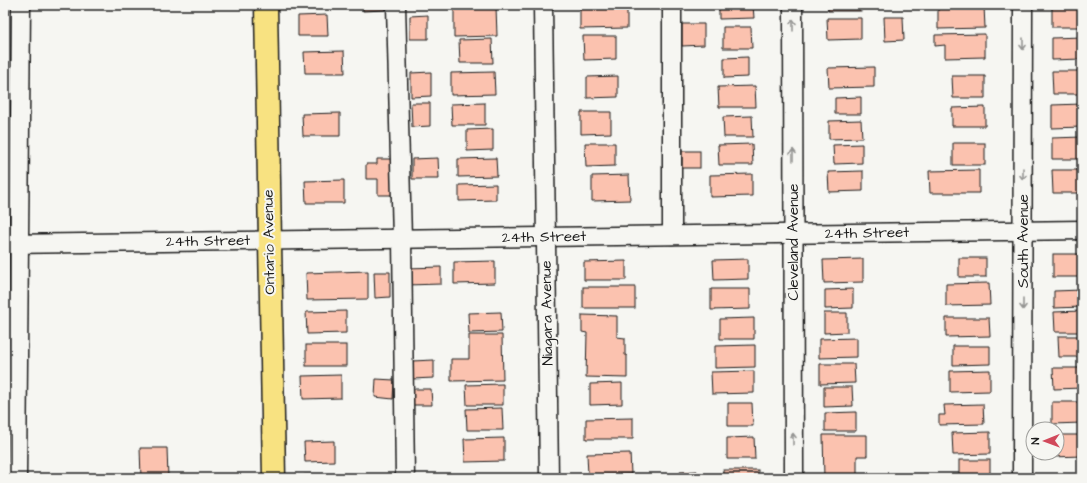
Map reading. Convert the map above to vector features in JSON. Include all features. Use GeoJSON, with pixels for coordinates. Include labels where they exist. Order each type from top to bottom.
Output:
{"type":"FeatureCollection","features":[{"type":"Feature","properties":{"kind":"main road","name":"Ontario Avenue"},"geometry":{"type":"LineString","coordinates":[[266,5],[274,478]]}},
{"type":"Feature","properties":{"kind":"street"},"geometry":{"type":"LineString","coordinates":[[17,478],[12,244],[21,5]]}},
{"type":"Feature","properties":{"kind":"street"},"geometry":{"type":"LineString","coordinates":[[396,5],[402,239],[405,478]]}},
{"type":"Feature","properties":{"kind":"street","name":"Niagara Avenue"},"geometry":{"type":"LineString","coordinates":[[544,5],[550,478]]}},
{"type":"Feature","properties":{"kind":"street"},"geometry":{"type":"LineString","coordinates":[[672,5],[672,235]]}},
{"type":"Feature","properties":{"kind":"street","name":"Cleveland Avenue"},"geometry":{"type":"LineString","coordinates":[[793,5],[794,478]]}},
{"type":"Feature","properties":{"kind":"street","name":"South Avenue"},"geometry":{"type":"LineString","coordinates":[[1022,478],[1023,5]]}},
{"type":"Feature","properties":{"kind":"street","name":"24th Street"},"geometry":{"type":"LineString","coordinates":[[12,244],[1082,230]]}},
{"type":"Feature","properties":{"kind":"building"},"geometry":{"type":"Polygon","coordinates":[[[302,5],[335,5],[335,8],[302,8],[302,5]]]}},
{"type":"Feature","properties":{"kind":"building"},"geometry":{"type":"Polygon","coordinates":[[[363,5],[385,5],[385,10],[363,11],[363,5]]]}},
{"type":"Feature","properties":{"kind":"building"},"geometry":{"type":"Polygon","coordinates":[[[580,5],[627,5],[627,28],[580,29],[580,5]]]}},
{"type":"Feature","properties":{"kind":"building"},"geometry":{"type":"Polygon","coordinates":[[[719,5],[753,5],[754,18],[719,19],[719,5]]]}},
{"type":"Feature","properties":{"kind":"building"},"geometry":{"type":"Polygon","coordinates":[[[828,5],[861,5],[861,11],[828,11],[828,5]]]}},
{"type":"Feature","properties":{"kind":"building"},"geometry":{"type":"Polygon","coordinates":[[[1052,5],[1082,5],[1082,27],[1052,27],[1052,5]]]}},
{"type":"Feature","properties":{"kind":"building"},"geometry":{"type":"Polygon","coordinates":[[[984,6],[985,28],[938,29],[938,7],[984,6]]]}},
{"type":"Feature","properties":{"kind":"building"},"geometry":{"type":"Polygon","coordinates":[[[496,7],[497,36],[454,37],[454,8],[496,7]]]}},
{"type":"Feature","properties":{"kind":"building"},"geometry":{"type":"Polygon","coordinates":[[[327,15],[328,36],[298,36],[298,16],[327,15]]]}},
{"type":"Feature","properties":{"kind":"building"},"geometry":{"type":"Polygon","coordinates":[[[428,15],[428,39],[410,39],[410,16],[428,15]]]}},
{"type":"Feature","properties":{"kind":"building"},"geometry":{"type":"Polygon","coordinates":[[[884,17],[903,17],[904,40],[885,41],[884,17]]]}},
{"type":"Feature","properties":{"kind":"building"},"geometry":{"type":"Polygon","coordinates":[[[827,18],[861,18],[861,39],[828,40],[827,18]]]}},
{"type":"Feature","properties":{"kind":"building"},"geometry":{"type":"Polygon","coordinates":[[[682,24],[704,24],[704,45],[682,46],[682,24]]]}},
{"type":"Feature","properties":{"kind":"building"},"geometry":{"type":"Polygon","coordinates":[[[723,27],[751,27],[752,48],[723,48],[723,27]]]}},
{"type":"Feature","properties":{"kind":"building"},"geometry":{"type":"Polygon","coordinates":[[[985,34],[985,57],[945,58],[945,45],[935,46],[935,35],[985,34]]]}},
{"type":"Feature","properties":{"kind":"building"},"geometry":{"type":"Polygon","coordinates":[[[583,36],[616,36],[616,59],[584,60],[583,36]]]}},
{"type":"Feature","properties":{"kind":"building"},"geometry":{"type":"Polygon","coordinates":[[[1082,37],[1082,59],[1052,60],[1052,38],[1082,37]]]}},
{"type":"Feature","properties":{"kind":"building"},"geometry":{"type":"Polygon","coordinates":[[[492,39],[493,63],[460,63],[459,40],[492,39]]]}},
{"type":"Feature","properties":{"kind":"building"},"geometry":{"type":"Polygon","coordinates":[[[344,51],[345,73],[305,73],[304,52],[344,51]]]}},
{"type":"Feature","properties":{"kind":"building"},"geometry":{"type":"Polygon","coordinates":[[[748,57],[748,77],[724,78],[724,58],[748,57]]]}},
{"type":"Feature","properties":{"kind":"building"},"geometry":{"type":"Polygon","coordinates":[[[874,67],[874,87],[829,88],[828,68],[874,67]]]}},
{"type":"Feature","properties":{"kind":"building"},"geometry":{"type":"Polygon","coordinates":[[[1052,71],[1082,71],[1082,94],[1053,94],[1052,71]]]}},
{"type":"Feature","properties":{"kind":"building"},"geometry":{"type":"Polygon","coordinates":[[[431,72],[431,96],[411,97],[411,73],[431,72]]]}},
{"type":"Feature","properties":{"kind":"building"},"geometry":{"type":"Polygon","coordinates":[[[494,72],[495,94],[451,95],[451,73],[494,72]]]}},
{"type":"Feature","properties":{"kind":"building"},"geometry":{"type":"Polygon","coordinates":[[[618,76],[618,97],[587,98],[587,77],[618,76]]]}},
{"type":"Feature","properties":{"kind":"building"},"geometry":{"type":"Polygon","coordinates":[[[952,76],[985,76],[985,98],[953,98],[952,76]]]}},
{"type":"Feature","properties":{"kind":"building"},"geometry":{"type":"Polygon","coordinates":[[[755,86],[756,107],[719,107],[718,87],[755,86]]]}},
{"type":"Feature","properties":{"kind":"building"},"geometry":{"type":"Polygon","coordinates":[[[861,97],[861,114],[835,114],[835,98],[861,97]]]}},
{"type":"Feature","properties":{"kind":"building"},"geometry":{"type":"Polygon","coordinates":[[[411,103],[430,103],[430,126],[412,127],[411,103]]]}},
{"type":"Feature","properties":{"kind":"building"},"geometry":{"type":"Polygon","coordinates":[[[485,103],[485,125],[452,125],[451,104],[485,103]]]}},
{"type":"Feature","properties":{"kind":"building"},"geometry":{"type":"Polygon","coordinates":[[[1082,104],[1082,127],[1052,128],[1052,105],[1082,104]]]}},
{"type":"Feature","properties":{"kind":"building"},"geometry":{"type":"Polygon","coordinates":[[[985,107],[985,126],[952,126],[952,108],[985,107]]]}},
{"type":"Feature","properties":{"kind":"building"},"geometry":{"type":"Polygon","coordinates":[[[581,112],[611,112],[611,133],[581,134],[581,112]]]}},
{"type":"Feature","properties":{"kind":"building"},"geometry":{"type":"Polygon","coordinates":[[[340,113],[340,136],[303,136],[302,114],[340,113]]]}},
{"type":"Feature","properties":{"kind":"building"},"geometry":{"type":"Polygon","coordinates":[[[752,116],[753,137],[724,137],[723,117],[752,116]]]}},
{"type":"Feature","properties":{"kind":"building"},"geometry":{"type":"Polygon","coordinates":[[[861,120],[862,138],[829,139],[829,121],[861,120]]]}},
{"type":"Feature","properties":{"kind":"building"},"geometry":{"type":"Polygon","coordinates":[[[493,129],[493,150],[467,151],[467,130],[493,129]]]}},
{"type":"Feature","properties":{"kind":"building"},"geometry":{"type":"Polygon","coordinates":[[[1082,137],[1082,159],[1052,159],[1052,138],[1082,137]]]}},
{"type":"Feature","properties":{"kind":"building"},"geometry":{"type":"Polygon","coordinates":[[[585,143],[615,143],[615,166],[586,167],[585,143]]]}},
{"type":"Feature","properties":{"kind":"building"},"geometry":{"type":"Polygon","coordinates":[[[953,143],[985,143],[985,165],[953,165],[953,143]]]}},
{"type":"Feature","properties":{"kind":"building"},"geometry":{"type":"Polygon","coordinates":[[[752,144],[753,165],[719,165],[718,145],[752,144]]]}},
{"type":"Feature","properties":{"kind":"building"},"geometry":{"type":"Polygon","coordinates":[[[862,144],[862,163],[834,164],[833,145],[862,144]]]}},
{"type":"Feature","properties":{"kind":"building"},"geometry":{"type":"Polygon","coordinates":[[[682,151],[700,151],[700,168],[682,168],[682,151]]]}},
{"type":"Feature","properties":{"kind":"building"},"geometry":{"type":"Polygon","coordinates":[[[438,158],[439,179],[412,179],[412,159],[438,158]]]}},
{"type":"Feature","properties":{"kind":"building"},"geometry":{"type":"Polygon","coordinates":[[[496,158],[497,176],[458,177],[458,159],[496,158]]]}},
{"type":"Feature","properties":{"kind":"building"},"geometry":{"type":"Polygon","coordinates":[[[377,159],[391,159],[392,195],[378,195],[378,179],[366,179],[366,164],[377,164],[377,159]]]}},
{"type":"Feature","properties":{"kind":"building"},"geometry":{"type":"Polygon","coordinates":[[[979,170],[979,193],[930,193],[929,171],[979,170]]]}},
{"type":"Feature","properties":{"kind":"building"},"geometry":{"type":"Polygon","coordinates":[[[1052,170],[1082,170],[1082,193],[1053,193],[1052,170]]]}},
{"type":"Feature","properties":{"kind":"building"},"geometry":{"type":"Polygon","coordinates":[[[863,171],[863,191],[829,192],[828,172],[863,171]]]}},
{"type":"Feature","properties":{"kind":"building"},"geometry":{"type":"Polygon","coordinates":[[[752,174],[752,196],[710,197],[710,175],[752,174]]]}},
{"type":"Feature","properties":{"kind":"building"},"geometry":{"type":"Polygon","coordinates":[[[629,175],[630,200],[592,201],[592,176],[629,175]]]}},
{"type":"Feature","properties":{"kind":"building"},"geometry":{"type":"Polygon","coordinates":[[[344,180],[344,203],[306,203],[305,181],[344,180]]]}},
{"type":"Feature","properties":{"kind":"building"},"geometry":{"type":"Polygon","coordinates":[[[496,184],[496,200],[459,201],[459,185],[496,184]]]}},
{"type":"Feature","properties":{"kind":"building"},"geometry":{"type":"Polygon","coordinates":[[[1053,254],[1082,254],[1082,277],[1053,277],[1053,254]]]}},
{"type":"Feature","properties":{"kind":"building"},"geometry":{"type":"Polygon","coordinates":[[[959,258],[986,258],[986,277],[959,277],[959,258]]]}},
{"type":"Feature","properties":{"kind":"building"},"geometry":{"type":"Polygon","coordinates":[[[748,259],[748,279],[714,280],[713,260],[748,259]]]}},
{"type":"Feature","properties":{"kind":"building"},"geometry":{"type":"Polygon","coordinates":[[[863,259],[863,282],[824,283],[823,260],[863,259]]]}},
{"type":"Feature","properties":{"kind":"building"},"geometry":{"type":"Polygon","coordinates":[[[495,261],[495,283],[454,284],[454,262],[495,261]]]}},
{"type":"Feature","properties":{"kind":"building"},"geometry":{"type":"Polygon","coordinates":[[[626,261],[626,280],[584,280],[584,262],[626,261]]]}},
{"type":"Feature","properties":{"kind":"building"},"geometry":{"type":"Polygon","coordinates":[[[441,267],[441,284],[407,285],[407,268],[441,267]]]}},
{"type":"Feature","properties":{"kind":"building"},"geometry":{"type":"Polygon","coordinates":[[[368,271],[368,299],[307,300],[306,273],[368,271]]]}},
{"type":"Feature","properties":{"kind":"building"},"geometry":{"type":"Polygon","coordinates":[[[374,272],[390,272],[390,297],[375,298],[374,272]]]}},
{"type":"Feature","properties":{"kind":"building"},"geometry":{"type":"Polygon","coordinates":[[[989,283],[990,305],[946,306],[946,284],[989,283]]]}},
{"type":"Feature","properties":{"kind":"building"},"geometry":{"type":"Polygon","coordinates":[[[583,287],[635,287],[635,308],[583,308],[583,287]]]}},
{"type":"Feature","properties":{"kind":"building"},"geometry":{"type":"Polygon","coordinates":[[[711,289],[750,289],[750,309],[711,310],[711,289]]]}},
{"type":"Feature","properties":{"kind":"building"},"geometry":{"type":"Polygon","coordinates":[[[853,289],[853,308],[825,309],[825,290],[853,289]]]}},
{"type":"Feature","properties":{"kind":"building"},"geometry":{"type":"Polygon","coordinates":[[[1082,290],[1082,307],[1054,308],[1054,291],[1082,290]]]}},
{"type":"Feature","properties":{"kind":"building"},"geometry":{"type":"Polygon","coordinates":[[[346,311],[346,333],[307,334],[306,312],[346,311]]]}},
{"type":"Feature","properties":{"kind":"building"},"geometry":{"type":"Polygon","coordinates":[[[1082,311],[1082,332],[1055,332],[1054,312],[1082,311]]]}},
{"type":"Feature","properties":{"kind":"building"},"geometry":{"type":"Polygon","coordinates":[[[501,312],[502,332],[469,333],[468,313],[501,312]]]}},
{"type":"Feature","properties":{"kind":"building"},"geometry":{"type":"Polygon","coordinates":[[[824,313],[847,313],[847,332],[824,333],[824,313]]]}},
{"type":"Feature","properties":{"kind":"building"},"geometry":{"type":"Polygon","coordinates":[[[582,315],[617,316],[617,337],[625,338],[627,378],[586,377],[587,333],[582,332],[582,315]]]}},
{"type":"Feature","properties":{"kind":"building"},"geometry":{"type":"Polygon","coordinates":[[[754,318],[754,339],[720,339],[720,319],[754,318]]]}},
{"type":"Feature","properties":{"kind":"building"},"geometry":{"type":"Polygon","coordinates":[[[946,318],[989,318],[990,336],[946,337],[946,318]]]}},
{"type":"Feature","properties":{"kind":"building"},"geometry":{"type":"Polygon","coordinates":[[[469,335],[502,335],[503,380],[451,381],[451,359],[469,359],[469,335]]]}},
{"type":"Feature","properties":{"kind":"building"},"geometry":{"type":"Polygon","coordinates":[[[1058,336],[1082,336],[1082,357],[1059,357],[1058,336]]]}},
{"type":"Feature","properties":{"kind":"building"},"geometry":{"type":"Polygon","coordinates":[[[857,338],[857,357],[819,358],[819,339],[857,338]]]}},
{"type":"Feature","properties":{"kind":"building"},"geometry":{"type":"Polygon","coordinates":[[[306,345],[346,345],[346,366],[306,366],[306,345]]]}},
{"type":"Feature","properties":{"kind":"building"},"geometry":{"type":"Polygon","coordinates":[[[755,345],[755,367],[715,368],[715,346],[755,345]]]}},
{"type":"Feature","properties":{"kind":"building"},"geometry":{"type":"Polygon","coordinates":[[[953,346],[990,346],[990,364],[953,365],[953,346]]]}},
{"type":"Feature","properties":{"kind":"building"},"geometry":{"type":"Polygon","coordinates":[[[434,360],[434,378],[412,379],[412,361],[434,360]]]}},
{"type":"Feature","properties":{"kind":"building"},"geometry":{"type":"Polygon","coordinates":[[[820,364],[854,364],[855,383],[820,384],[820,364]]]}},
{"type":"Feature","properties":{"kind":"building"},"geometry":{"type":"Polygon","coordinates":[[[1053,368],[1082,368],[1082,388],[1054,389],[1053,368]]]}},
{"type":"Feature","properties":{"kind":"building"},"geometry":{"type":"Polygon","coordinates":[[[990,370],[990,391],[950,392],[950,371],[990,370]]]}},
{"type":"Feature","properties":{"kind":"building"},"geometry":{"type":"Polygon","coordinates":[[[754,371],[754,393],[712,394],[711,372],[754,371]]]}},
{"type":"Feature","properties":{"kind":"building"},"geometry":{"type":"Polygon","coordinates":[[[341,375],[341,398],[303,399],[302,376],[341,375]]]}},
{"type":"Feature","properties":{"kind":"building"},"geometry":{"type":"Polygon","coordinates":[[[376,379],[394,380],[393,399],[375,397],[376,379]]]}},
{"type":"Feature","properties":{"kind":"building"},"geometry":{"type":"Polygon","coordinates":[[[622,383],[622,404],[590,405],[590,384],[622,383]]]}},
{"type":"Feature","properties":{"kind":"building"},"geometry":{"type":"Polygon","coordinates":[[[503,384],[503,405],[467,405],[466,385],[503,384]]]}},
{"type":"Feature","properties":{"kind":"building"},"geometry":{"type":"Polygon","coordinates":[[[824,387],[852,387],[853,406],[824,407],[824,387]]]}},
{"type":"Feature","properties":{"kind":"building"},"geometry":{"type":"Polygon","coordinates":[[[413,389],[431,389],[432,405],[413,405],[413,389]]]}},
{"type":"Feature","properties":{"kind":"building"},"geometry":{"type":"Polygon","coordinates":[[[1052,402],[1082,402],[1082,423],[1065,424],[1065,421],[1052,421],[1052,402]]]}},
{"type":"Feature","properties":{"kind":"building"},"geometry":{"type":"Polygon","coordinates":[[[728,403],[752,403],[753,426],[728,426],[728,403]]]}},
{"type":"Feature","properties":{"kind":"building"},"geometry":{"type":"Polygon","coordinates":[[[983,404],[984,424],[939,425],[939,415],[945,415],[944,405],[983,404]]]}},
{"type":"Feature","properties":{"kind":"building"},"geometry":{"type":"Polygon","coordinates":[[[502,408],[503,430],[467,430],[466,409],[502,408]]]}},
{"type":"Feature","properties":{"kind":"building"},"geometry":{"type":"Polygon","coordinates":[[[856,412],[856,431],[825,431],[825,413],[856,412]]]}},
{"type":"Feature","properties":{"kind":"building"},"geometry":{"type":"Polygon","coordinates":[[[633,418],[633,439],[586,439],[586,419],[633,418]]]}},
{"type":"Feature","properties":{"kind":"building"},"geometry":{"type":"Polygon","coordinates":[[[990,432],[990,454],[953,455],[952,433],[990,432]]]}},
{"type":"Feature","properties":{"kind":"building"},"geometry":{"type":"Polygon","coordinates":[[[823,435],[867,435],[867,456],[857,456],[857,478],[824,478],[823,435]]]}},
{"type":"Feature","properties":{"kind":"building"},"geometry":{"type":"Polygon","coordinates":[[[1065,435],[1082,435],[1082,456],[1065,457],[1065,435]]]}},
{"type":"Feature","properties":{"kind":"building"},"geometry":{"type":"Polygon","coordinates":[[[754,437],[755,459],[727,459],[727,438],[754,437]]]}},
{"type":"Feature","properties":{"kind":"building"},"geometry":{"type":"Polygon","coordinates":[[[504,438],[504,461],[465,462],[464,439],[504,438]]]}},
{"type":"Feature","properties":{"kind":"building"},"geometry":{"type":"Polygon","coordinates":[[[334,441],[334,461],[305,462],[304,442],[334,441]]]}},
{"type":"Feature","properties":{"kind":"building"},"geometry":{"type":"Polygon","coordinates":[[[140,448],[167,448],[168,478],[141,478],[140,448]]]}},
{"type":"Feature","properties":{"kind":"building"},"geometry":{"type":"Polygon","coordinates":[[[630,453],[631,474],[588,475],[587,454],[630,453]]]}},
{"type":"Feature","properties":{"kind":"building"},"geometry":{"type":"Polygon","coordinates":[[[959,460],[990,460],[990,478],[959,478],[959,460]]]}},
{"type":"Feature","properties":{"kind":"building"},"geometry":{"type":"Polygon","coordinates":[[[723,470],[758,470],[758,478],[723,478],[723,470]]]}},
{"type":"Feature","properties":{"kind":"building"},"geometry":{"type":"Polygon","coordinates":[[[697,471],[697,478],[680,478],[680,472],[697,471]]]}},
{"type":"Feature","properties":{"kind":"building"},"geometry":{"type":"Polygon","coordinates":[[[347,474],[347,478],[305,478],[304,475],[347,474]]]}}]}
